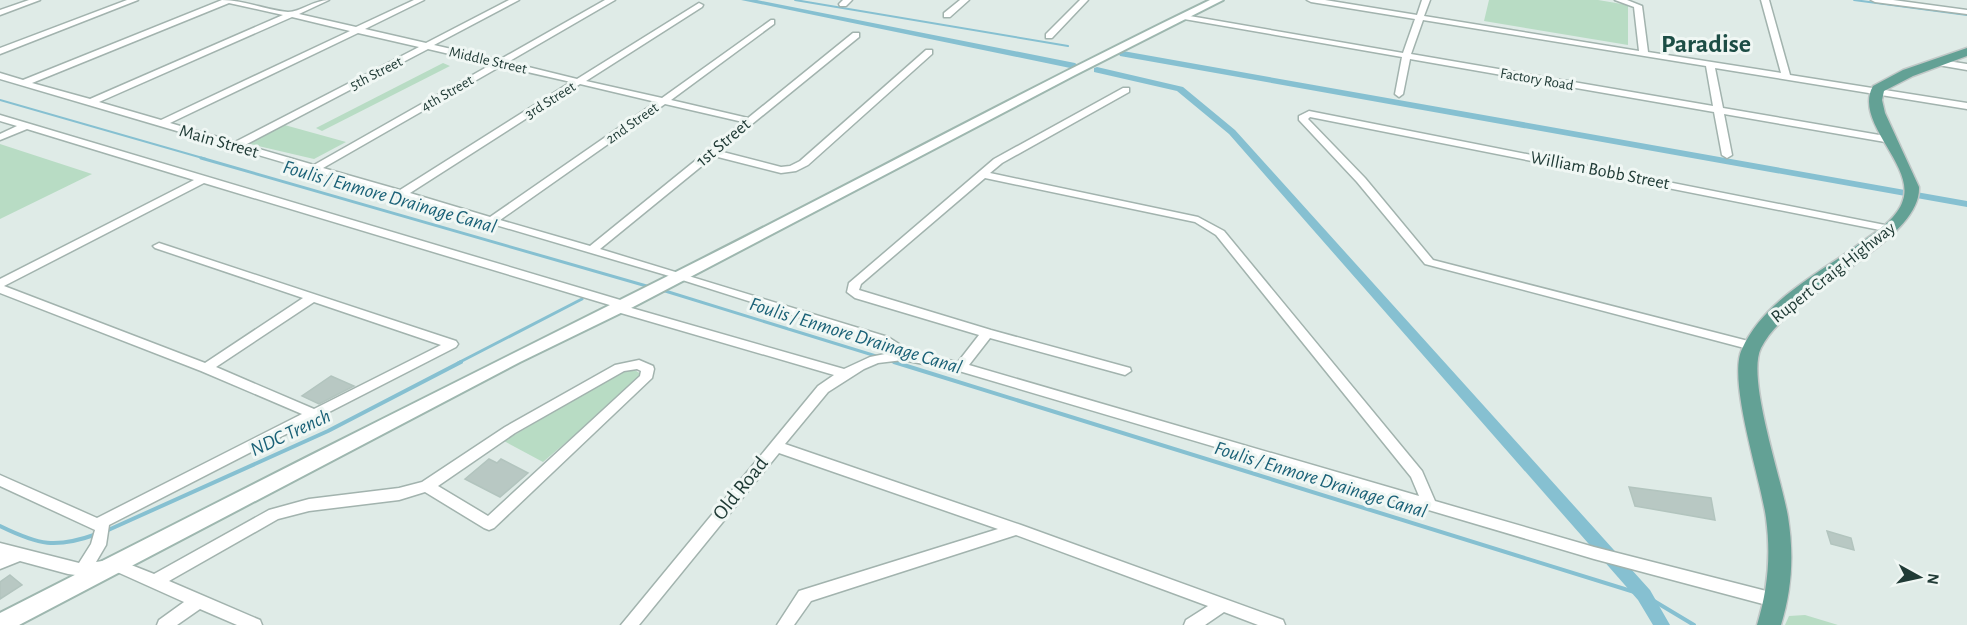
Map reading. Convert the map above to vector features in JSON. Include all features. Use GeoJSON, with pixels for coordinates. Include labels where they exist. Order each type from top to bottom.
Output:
{"type":"FeatureCollection","features":[{"type":"Feature","properties":{"kind":"main road"},"geometry":{"type":"LineString","coordinates":[[0,624],[116,566],[514,358],[642,296],[1086,65],[1218,0]]}},
{"type":"Feature","properties":{"kind":"main road"},"geometry":{"type":"LineString","coordinates":[[1876,93],[1881,85],[1967,52]]}},
{"type":"Feature","properties":{"kind":"main road","name":"Rupert Craig Highway"},"geometry":{"type":"LineString","coordinates":[[1769,625],[1779,601],[1782,550],[1747,376],[1752,346],[1769,320],[1903,217],[1912,194],[1877,108],[1876,93]]}},
{"type":"Feature","properties":{"kind":"street"},"geometry":{"type":"LineString","coordinates":[[0,13],[36,0]]}},
{"type":"Feature","properties":{"kind":"street"},"geometry":{"type":"LineString","coordinates":[[0,51],[134,0]]}},
{"type":"Feature","properties":{"kind":"street"},"geometry":{"type":"LineString","coordinates":[[23,83],[228,0]]}},
{"type":"Feature","properties":{"kind":"street","name":"Middle Street"},"geometry":{"type":"LineString","coordinates":[[228,0],[748,121]]}},
{"type":"Feature","properties":{"kind":"street"},"geometry":{"type":"LineString","coordinates":[[89,103],[325,0]]}},
{"type":"Feature","properties":{"kind":"street"},"geometry":{"type":"LineString","coordinates":[[161,124],[420,0]]}},
{"type":"Feature","properties":{"kind":"street","name":"5th Street"},"geometry":{"type":"LineString","coordinates":[[236,146],[515,0]]}},
{"type":"Feature","properties":{"kind":"street","name":"4th Street"},"geometry":{"type":"LineString","coordinates":[[314,169],[611,0]]}},
{"type":"Feature","properties":{"kind":"street"},"geometry":{"type":"LineString","coordinates":[[947,15],[965,0]]}},
{"type":"Feature","properties":{"kind":"street"},"geometry":{"type":"LineString","coordinates":[[1048,36],[1084,0]]}},
{"type":"Feature","properties":{"kind":"street"},"geometry":{"type":"LineString","coordinates":[[1311,0],[1967,106]]}},
{"type":"Feature","properties":{"kind":"street"},"geometry":{"type":"LineString","coordinates":[[1399,94],[1406,57],[1426,0]]}},
{"type":"Feature","properties":{"kind":"street"},"geometry":{"type":"LineString","coordinates":[[1619,0],[1638,6],[1644,55]]}},
{"type":"Feature","properties":{"kind":"street"},"geometry":{"type":"LineString","coordinates":[[1765,0],[1787,78]]}},
{"type":"Feature","properties":{"kind":"street"},"geometry":{"type":"LineString","coordinates":[[1875,0],[1967,12]]}},
{"type":"Feature","properties":{"kind":"street","name":"3rd Street"},"geometry":{"type":"LineString","coordinates":[[402,194],[699,5]]}},
{"type":"Feature","properties":{"kind":"street","name":"Factory Road"},"geometry":{"type":"LineString","coordinates":[[1184,17],[1890,140]]}},
{"type":"Feature","properties":{"kind":"street","name":"2nd Street"},"geometry":{"type":"LineString","coordinates":[[491,221],[664,101],[771,22]]}},
{"type":"Feature","properties":{"kind":"street","name":"1st Street"},"geometry":{"type":"LineString","coordinates":[[592,250],[856,34]]}},
{"type":"Feature","properties":{"kind":"street"},"geometry":{"type":"LineString","coordinates":[[711,152],[781,170],[792,169],[804,164],[929,52]]}},
{"type":"Feature","properties":{"kind":"street"},"geometry":{"type":"LineString","coordinates":[[1941,63],[1967,67]]}},
{"type":"Feature","properties":{"kind":"street"},"geometry":{"type":"LineString","coordinates":[[1710,66],[1727,154]]}},
{"type":"Feature","properties":{"kind":"street","name":"Main Street"},"geometry":{"type":"LineString","coordinates":[[0,76],[680,276],[884,340],[903,354]]}},
{"type":"Feature","properties":{"kind":"street"},"geometry":{"type":"LineString","coordinates":[[1125,371],[987,333],[853,292],[855,283],[998,161],[1126,90]]}},
{"type":"Feature","properties":{"kind":"street","name":"William Bobb Street"},"geometry":{"type":"LineString","coordinates":[[1752,346],[1429,262],[1361,180],[1302,118],[1309,114],[1890,229]]}},
{"type":"Feature","properties":{"kind":"street"},"geometry":{"type":"LineString","coordinates":[[0,118],[845,374]]}},
{"type":"Feature","properties":{"kind":"street"},"geometry":{"type":"LineString","coordinates":[[0,137],[26,126]]}},
{"type":"Feature","properties":{"kind":"street"},"geometry":{"type":"LineString","coordinates":[[982,174],[1198,220],[1220,233],[1417,475],[1430,506]]}},
{"type":"Feature","properties":{"kind":"street"},"geometry":{"type":"LineString","coordinates":[[0,284],[203,179]]}},
{"type":"Feature","properties":{"kind":"street"},"geometry":{"type":"LineString","coordinates":[[101,525],[452,344],[159,246]]}},
{"type":"Feature","properties":{"kind":"street"},"geometry":{"type":"LineString","coordinates":[[0,289],[206,368],[314,414]]}},
{"type":"Feature","properties":{"kind":"street"},"geometry":{"type":"LineString","coordinates":[[206,368],[312,298]]}},
{"type":"Feature","properties":{"kind":"street"},"geometry":{"type":"LineString","coordinates":[[961,367],[987,333]]}},
{"type":"Feature","properties":{"kind":"street"},"geometry":{"type":"LineString","coordinates":[[903,354],[961,367],[1594,554],[1779,601]]}},
{"type":"Feature","properties":{"kind":"street","name":"Old Road"},"geometry":{"type":"LineString","coordinates":[[629,625],[824,389],[862,363],[903,354]]}},
{"type":"Feature","properties":{"kind":"street"},"geometry":{"type":"LineString","coordinates":[[154,582],[273,514],[309,505],[399,494],[427,486],[510,430],[620,368],[639,364],[648,369],[646,378],[489,524],[427,486]]}},
{"type":"Feature","properties":{"kind":"street"},"geometry":{"type":"LineString","coordinates":[[775,446],[1016,529],[1277,625]]}},
{"type":"Feature","properties":{"kind":"street"},"geometry":{"type":"LineString","coordinates":[[0,480],[101,525]]}},
{"type":"Feature","properties":{"kind":"street"},"geometry":{"type":"LineString","coordinates":[[83,570],[98,545],[101,525]]}},
{"type":"Feature","properties":{"kind":"street"},"geometry":{"type":"LineString","coordinates":[[785,625],[805,596],[1016,529]]}},
{"type":"Feature","properties":{"kind":"street"},"geometry":{"type":"LineString","coordinates":[[0,549],[83,570],[116,566],[254,625]]}},
{"type":"Feature","properties":{"kind":"street"},"geometry":{"type":"LineString","coordinates":[[0,563],[17,555]]}},
{"type":"Feature","properties":{"kind":"street"},"geometry":{"type":"LineString","coordinates":[[165,625],[198,601]]}},
{"type":"Feature","properties":{"kind":"street"},"geometry":{"type":"LineString","coordinates":[[1192,625],[1221,606]]}},
{"type":"Feature","properties":{"kind":"green space"},"geometry":{"type":"Polygon","coordinates":[[[1489,0],[1598,0],[1628,5],[1628,45],[1484,21],[1489,0]]]}},
{"type":"Feature","properties":{"kind":"green space"},"geometry":{"type":"Polygon","coordinates":[[[443,63],[450,66],[322,131],[316,128],[443,63]]]}},
{"type":"Feature","properties":{"kind":"green space"},"geometry":{"type":"Polygon","coordinates":[[[281,124],[346,142],[314,159],[246,143],[281,124]]]}},
{"type":"Feature","properties":{"kind":"green space"},"geometry":{"type":"Polygon","coordinates":[[[0,144],[92,174],[0,219],[0,144]]]}},
{"type":"Feature","properties":{"kind":"green space"},"geometry":{"type":"Polygon","coordinates":[[[633,369],[641,374],[641,378],[543,462],[504,441],[625,370],[633,369]]]}},
{"type":"Feature","properties":{"kind":"green space"},"geometry":{"type":"Polygon","coordinates":[[[1805,615],[1838,625],[1785,625],[1789,616],[1805,615]]]}},
{"type":"Feature","properties":{"kind":"building"},"geometry":{"type":"Polygon","coordinates":[[[331,376],[354,386],[319,404],[302,396],[331,376]]]}},
{"type":"Feature","properties":{"kind":"building"},"geometry":{"type":"Polygon","coordinates":[[[489,459],[497,463],[501,459],[528,473],[500,497],[465,479],[489,459]]]}},
{"type":"Feature","properties":{"kind":"building"},"geometry":{"type":"Polygon","coordinates":[[[1629,487],[1711,498],[1715,520],[1635,506],[1629,487]]]}},
{"type":"Feature","properties":{"kind":"building"},"geometry":{"type":"Polygon","coordinates":[[[1827,531],[1851,538],[1854,550],[1831,544],[1827,531]]]}},
{"type":"Feature","properties":{"kind":"building"},"geometry":{"type":"Polygon","coordinates":[[[10,575],[22,585],[0,599],[0,582],[10,575]]]}},
{"type":"Feature","properties":{"kind":"waterway"},"geometry":{"type":"LineString","coordinates":[[745,0],[1075,66]]}},
{"type":"Feature","properties":{"kind":"waterway"},"geometry":{"type":"LineString","coordinates":[[795,0],[1068,46]]}},
{"type":"Feature","properties":{"kind":"waterway"},"geometry":{"type":"LineString","coordinates":[[1854,0],[1967,15]]}},
{"type":"Feature","properties":{"kind":"waterway"},"geometry":{"type":"LineString","coordinates":[[1123,54],[1967,204]]}},
{"type":"Feature","properties":{"kind":"waterway"},"geometry":{"type":"LineString","coordinates":[[1097,70],[1180,89],[1232,132],[1644,595],[1662,625]]}},
{"type":"Feature","properties":{"kind":"waterway","name":"Foulis / Enmore Drainage Canal"},"geometry":{"type":"LineString","coordinates":[[0,100],[206,159]]}},
{"type":"Feature","properties":{"kind":"waterway","name":"Foulis / Enmore Drainage Canal"},"geometry":{"type":"LineString","coordinates":[[201,158],[650,287]]}},
{"type":"Feature","properties":{"kind":"waterway","name":"Foulis / Enmore Drainage Canal"},"geometry":{"type":"LineString","coordinates":[[662,290],[876,356]]}},
{"type":"Feature","properties":{"kind":"waterway","name":"NDC Trench"},"geometry":{"type":"LineString","coordinates":[[458,363],[582,299]]}},
{"type":"Feature","properties":{"kind":"waterway","name":"Foulis / Enmore Drainage Canal"},"geometry":{"type":"LineString","coordinates":[[888,360],[899,363]]}},
{"type":"Feature","properties":{"kind":"waterway","name":"NDC Trench"},"geometry":{"type":"LineString","coordinates":[[106,531],[328,431],[461,362]]}},
{"type":"Feature","properties":{"kind":"waterway","name":"Foulis / Enmore Drainage Canal"},"geometry":{"type":"LineString","coordinates":[[894,362],[1644,595],[1694,625]]}},
{"type":"Feature","properties":{"kind":"waterway","name":"NDC Trench"},"geometry":{"type":"LineString","coordinates":[[0,526],[47,543],[70,542],[97,534]]}},
{"type":"Feature","properties":{"kind":"district","name":"Paradise"},"geometry":{"type":"Point","coordinates":[1706,43]}}]}
